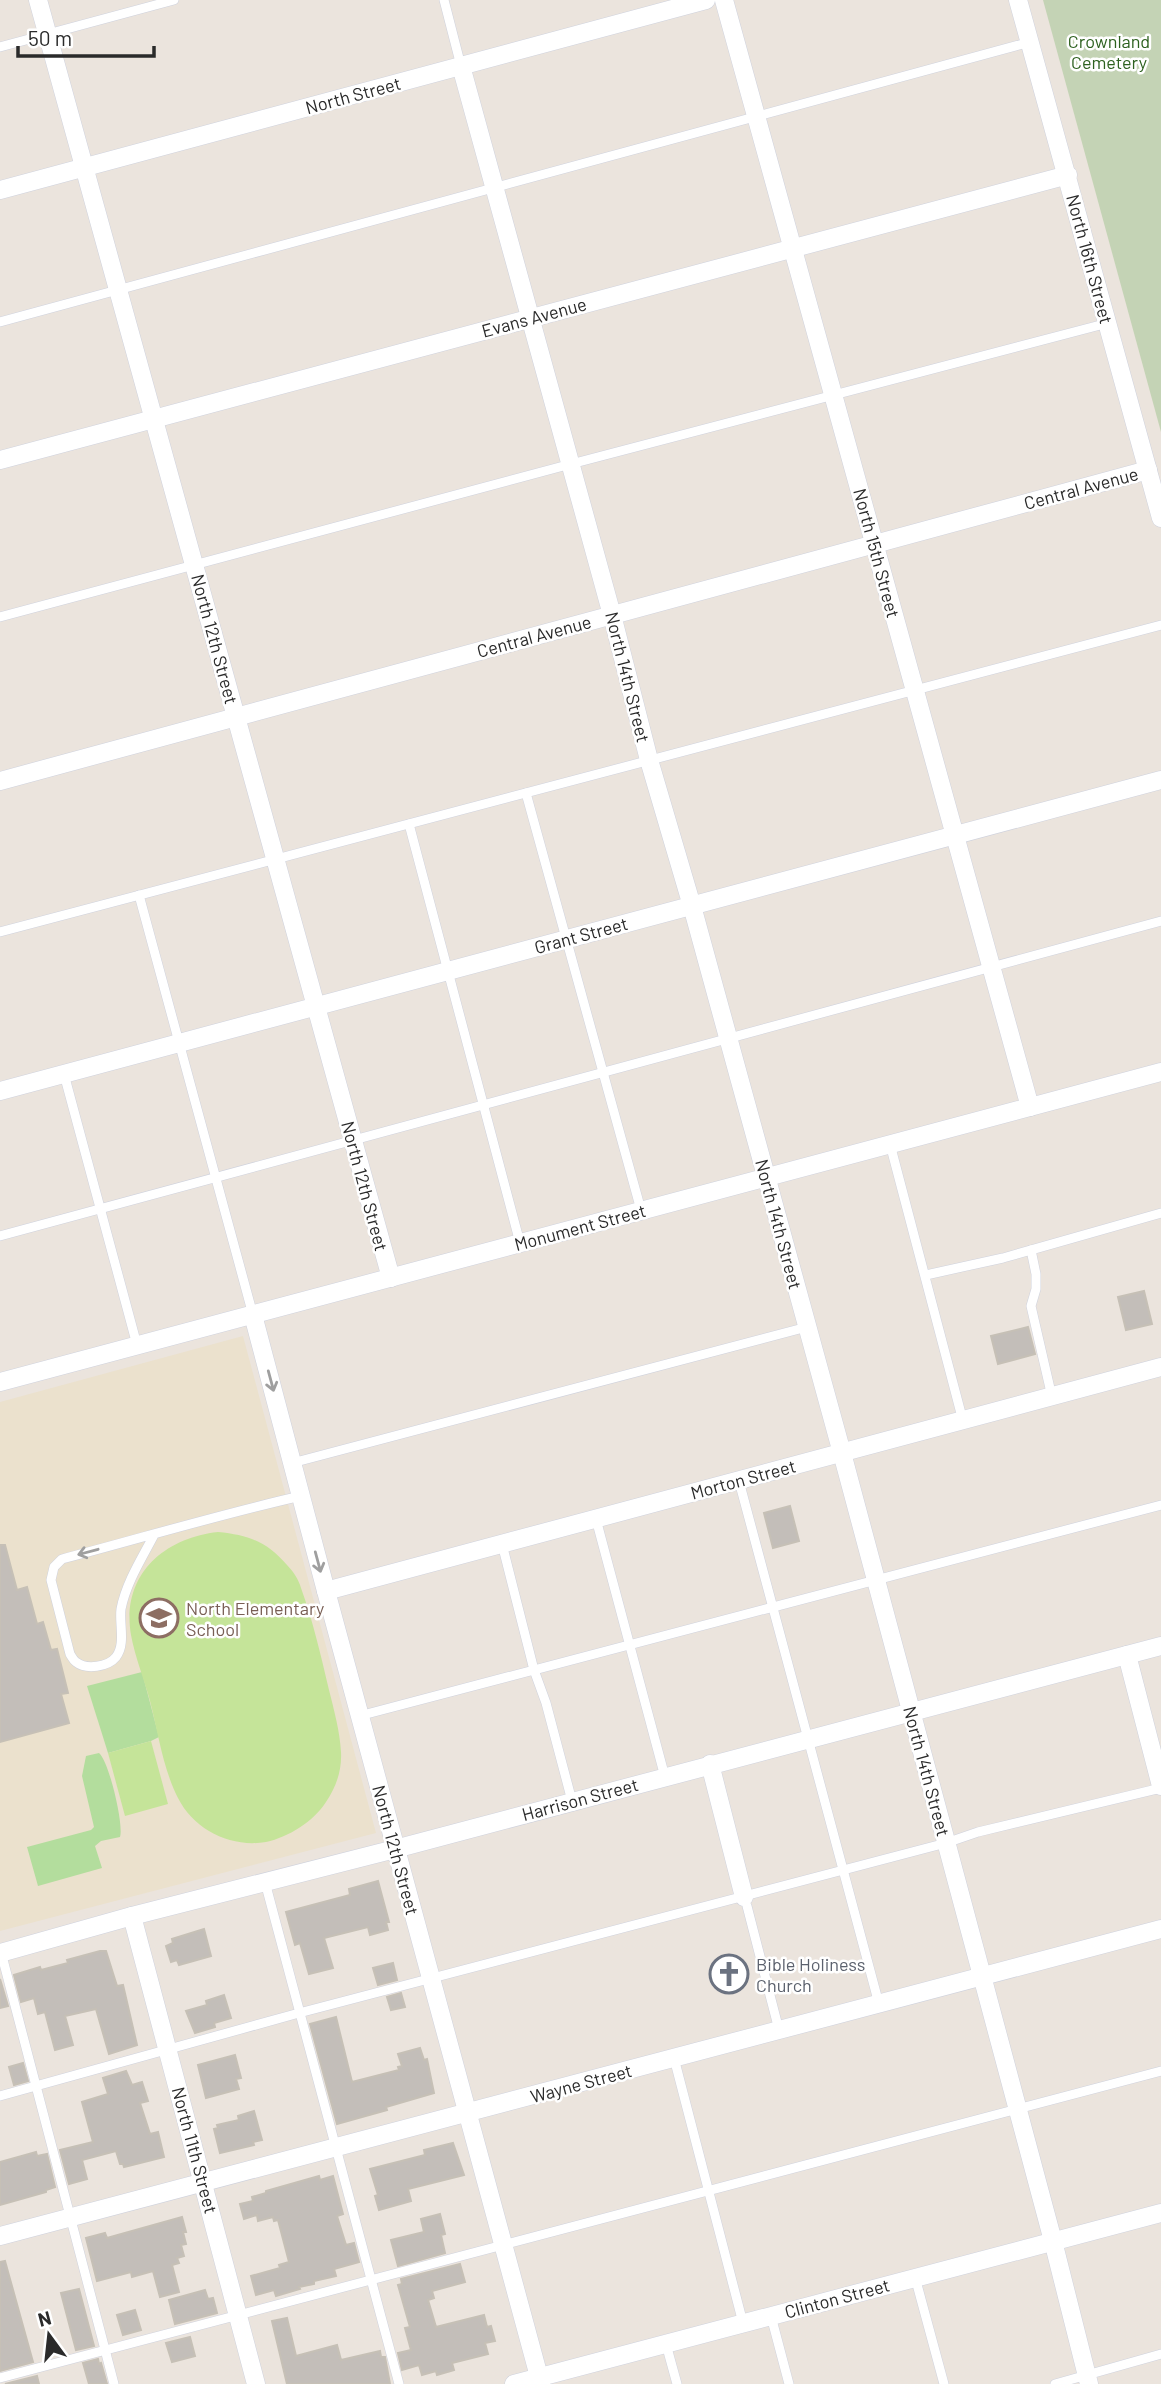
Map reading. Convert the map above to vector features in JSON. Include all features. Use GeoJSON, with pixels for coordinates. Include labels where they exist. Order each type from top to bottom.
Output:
{"type":"FeatureCollection","features":[{"type":"Feature","properties":{"kind":"street","name":"North 12th Street"},"geometry":{"type":"LineString","coordinates":[[38,0],[391,1278]]}},
{"type":"Feature","properties":{"kind":"street","name":"North Street"},"geometry":{"type":"LineString","coordinates":[[0,190],[706,0]]}},
{"type":"Feature","properties":{"kind":"street","name":"North 15th Street"},"geometry":{"type":"LineString","coordinates":[[724,0],[1030,1107]]}},
{"type":"Feature","properties":{"kind":"street","name":"North 16th Street"},"geometry":{"type":"LineString","coordinates":[[1018,0],[1161,518]]}},
{"type":"Feature","properties":{"kind":"street","name":"North 14th Street"},"geometry":{"type":"LineString","coordinates":[[461,66],[612,615],[649,760],[692,906],[842,1453],[1053,2241],[1087,2380]]}},
{"type":"Feature","properties":{"kind":"street","name":"Evans Avenue"},"geometry":{"type":"LineString","coordinates":[[0,460],[1068,175]]}},
{"type":"Feature","properties":{"kind":"street","name":"Central Avenue"},"geometry":{"type":"LineString","coordinates":[[0,781],[1148,470]]}},
{"type":"Feature","properties":{"kind":"street","name":"Grant Street"},"geometry":{"type":"LineString","coordinates":[[0,1091],[1161,780]]}},
{"type":"Feature","properties":{"kind":"street","name":"Monument Street"},"geometry":{"type":"LineString","coordinates":[[0,1382],[1161,1072]]}},
{"type":"Feature","properties":{"kind":"street","name":"North 12th Street"},"geometry":{"type":"LineString","coordinates":[[253,1315],[540,2381]]}},
{"type":"Feature","properties":{"kind":"street","name":"Morton Street"},"geometry":{"type":"LineString","coordinates":[[326,1591],[1161,1367]]}},
{"type":"Feature","properties":{"kind":"street","name":"Harrison Street"},"geometry":{"type":"LineString","coordinates":[[1,1952],[1161,1646]]}},
{"type":"Feature","properties":{"kind":"street"},"geometry":{"type":"LineString","coordinates":[[1127,1655],[1161,1787]]}},
{"type":"Feature","properties":{"kind":"street"},"geometry":{"type":"LineString","coordinates":[[710,1765],[746,1902]]}},
{"type":"Feature","properties":{"kind":"street","name":"North 11th Street"},"geometry":{"type":"LineString","coordinates":[[132,1916],[256,2384]]}},
{"type":"Feature","properties":{"kind":"street","name":"Wayne Street"},"geometry":{"type":"LineString","coordinates":[[0,2236],[1161,1929]]}},
{"type":"Feature","properties":{"kind":"street","name":"Clinton Street"},"geometry":{"type":"LineString","coordinates":[[513,2384],[540,2381],[743,2323],[1161,2213]]}},
{"type":"Feature","properties":{"kind":"lane"},"geometry":{"type":"LineString","coordinates":[[0,47],[174,0]]}},
{"type":"Feature","properties":{"kind":"lane"},"geometry":{"type":"LineString","coordinates":[[444,0],[461,66]]}},
{"type":"Feature","properties":{"kind":"lane"},"geometry":{"type":"LineString","coordinates":[[0,322],[1030,42]]}},
{"type":"Feature","properties":{"kind":"lane"},"geometry":{"type":"LineString","coordinates":[[0,617],[1108,323]]}},
{"type":"Feature","properties":{"kind":"lane"},"geometry":{"type":"LineString","coordinates":[[0,932],[1161,625]]}},
{"type":"Feature","properties":{"kind":"lane"},"geometry":{"type":"LineString","coordinates":[[526,793],[641,1210]]}},
{"type":"Feature","properties":{"kind":"lane"},"geometry":{"type":"LineString","coordinates":[[409,824],[520,1243]]}},
{"type":"Feature","properties":{"kind":"lane"},"geometry":{"type":"LineString","coordinates":[[139,895],[253,1315]]}},
{"type":"Feature","properties":{"kind":"lane"},"geometry":{"type":"LineString","coordinates":[[0,1236],[1161,921]]}},
{"type":"Feature","properties":{"kind":"lane"},"geometry":{"type":"LineString","coordinates":[[64,1073],[137,1346]]}},
{"type":"Feature","properties":{"kind":"lane"},"geometry":{"type":"LineString","coordinates":[[890,1144],[963,1420]]}},
{"type":"Feature","properties":{"kind":"lane"},"geometry":{"type":"LineString","coordinates":[[926,1275],[1031,1250],[1161,1213]]}},
{"type":"Feature","properties":{"kind":"lane"},"geometry":{"type":"LineString","coordinates":[[1031,1250],[1037,1274],[1031,1306],[1052,1396]]}},
{"type":"Feature","properties":{"kind":"lane"},"geometry":{"type":"LineString","coordinates":[[292,1463],[807,1327]]}},
{"type":"Feature","properties":{"kind":"lane"},"geometry":{"type":"LineString","coordinates":[[739,1480],[879,2004]]}},
{"type":"Feature","properties":{"kind":"lane"},"geometry":{"type":"LineString","coordinates":[[154,1535],[129,1584],[121,1610],[121,1647],[116,1658],[98,1667],[76,1662],[70,1654],[51,1580],[54,1567],[62,1559],[301,1496]]}},
{"type":"Feature","properties":{"kind":"lane"},"geometry":{"type":"LineString","coordinates":[[359,1716],[1161,1505]]}},
{"type":"Feature","properties":{"kind":"lane"},"geometry":{"type":"LineString","coordinates":[[596,1519],[665,1777]]}},
{"type":"Feature","properties":{"kind":"lane"},"geometry":{"type":"LineString","coordinates":[[502,1544],[534,1670],[546,1703],[572,1801]]}},
{"type":"Feature","properties":{"kind":"lane"},"geometry":{"type":"LineString","coordinates":[[0,2096],[299,2013],[746,1902],[978,1832],[1161,1787]]}},
{"type":"Feature","properties":{"kind":"lane"},"geometry":{"type":"LineString","coordinates":[[265,1882],[399,2384]]}},
{"type":"Feature","properties":{"kind":"lane"},"geometry":{"type":"LineString","coordinates":[[746,1902],[779,2030]]}},
{"type":"Feature","properties":{"kind":"lane"},"geometry":{"type":"LineString","coordinates":[[1,1952],[114,2384]]}},
{"type":"Feature","properties":{"kind":"lane"},"geometry":{"type":"LineString","coordinates":[[674,2058],[743,2323]]}},
{"type":"Feature","properties":{"kind":"lane"},"geometry":{"type":"LineString","coordinates":[[0,2378],[1161,2071]]}},
{"type":"Feature","properties":{"kind":"lane"},"geometry":{"type":"LineString","coordinates":[[915,2277],[944,2384]]}},
{"type":"Feature","properties":{"kind":"lane"},"geometry":{"type":"LineString","coordinates":[[771,2316],[789,2384]]}},
{"type":"Feature","properties":{"kind":"lane"},"geometry":{"type":"LineString","coordinates":[[666,2344],[677,2384]]}},
{"type":"Feature","properties":{"kind":"lane"},"geometry":{"type":"LineString","coordinates":[[1055,2384],[1087,2380],[1161,2354]]}},
{"type":"Feature","properties":{"kind":"shaded area","name":"North Elementary School"},"geometry":{"type":"Polygon","coordinates":[[[243,1336],[376,1833],[0,1931],[0,1402],[243,1336]]]}},
{"type":"Feature","properties":{"kind":"green space","name":"Crownland Cemetery"},"geometry":{"type":"Polygon","coordinates":[[[1043,0],[1161,0],[1161,432],[1043,0]]]}},
{"type":"Feature","properties":{"kind":"green space"},"geometry":{"type":"Polygon","coordinates":[[[218,1532],[239,1535],[265,1545],[280,1557],[295,1576],[313,1626],[339,1737],[339,1772],[326,1802],[315,1816],[300,1827],[266,1842],[227,1839],[204,1828],[185,1809],[168,1775],[131,1635],[133,1595],[150,1564],[180,1542],[218,1532]]]}},
{"type":"Feature","properties":{"kind":"green space"},"geometry":{"type":"Polygon","coordinates":[[[142,1672],[159,1737],[108,1753],[87,1686],[142,1672]]]}},
{"type":"Feature","properties":{"kind":"green space"},"geometry":{"type":"Polygon","coordinates":[[[151,1741],[168,1804],[125,1816],[108,1753],[151,1741]]]}},
{"type":"Feature","properties":{"kind":"green space"},"geometry":{"type":"Polygon","coordinates":[[[99,1753],[115,1794],[120,1837],[101,1841],[95,1846],[102,1868],[38,1886],[27,1847],[94,1827],[82,1776],[86,1756],[99,1753]]]}},
{"type":"Feature","properties":{"kind":"building"},"geometry":{"type":"Polygon","coordinates":[[[1144,1291],[1152,1324],[1126,1330],[1118,1297],[1144,1291]]]}},
{"type":"Feature","properties":{"kind":"building"},"geometry":{"type":"Polygon","coordinates":[[[1028,1327],[1035,1354],[998,1364],[991,1336],[1028,1327]]]}},
{"type":"Feature","properties":{"kind":"building"},"geometry":{"type":"Polygon","coordinates":[[[790,1506],[799,1541],[773,1548],[764,1513],[790,1506]]]}},
{"type":"Feature","properties":{"kind":"building"},"geometry":{"type":"Polygon","coordinates":[[[0,1545],[5,1545],[17,1590],[27,1587],[37,1624],[43,1622],[51,1650],[57,1649],[68,1693],[61,1694],[69,1723],[0,1742],[0,1545]]]}},
{"type":"Feature","properties":{"kind":"building"},"geometry":{"type":"Polygon","coordinates":[[[378,1881],[389,1922],[386,1922],[388,1930],[370,1935],[368,1927],[324,1938],[333,1968],[309,1974],[300,1943],[295,1945],[286,1912],[350,1895],[349,1889],[378,1881]]]}},
{"type":"Feature","properties":{"kind":"building"},"geometry":{"type":"Polygon","coordinates":[[[204,1929],[211,1956],[179,1965],[177,1960],[171,1962],[166,1946],[173,1943],[172,1939],[204,1929]]]}},
{"type":"Feature","properties":{"kind":"building"},"geometry":{"type":"Polygon","coordinates":[[[106,1951],[117,1986],[123,1985],[137,2045],[109,2054],[96,2009],[65,2016],[73,2045],[55,2050],[45,2012],[38,2014],[34,1998],[21,2002],[14,1975],[40,1967],[41,1970],[68,1963],[67,1960],[106,1951]]]}},
{"type":"Feature","properties":{"kind":"building"},"geometry":{"type":"Polygon","coordinates":[[[393,1963],[397,1980],[378,1985],[373,1968],[393,1963]]]}},
{"type":"Feature","properties":{"kind":"building"},"geometry":{"type":"Polygon","coordinates":[[[0,1979],[8,2006],[0,2008],[0,1979]]]}},
{"type":"Feature","properties":{"kind":"building"},"geometry":{"type":"Polygon","coordinates":[[[401,1993],[405,2007],[391,2010],[387,1997],[401,1993]]]}},
{"type":"Feature","properties":{"kind":"building"},"geometry":{"type":"Polygon","coordinates":[[[224,1995],[231,2018],[214,2023],[215,2027],[195,2033],[186,2011],[207,2005],[206,2001],[224,1995]]]}},
{"type":"Feature","properties":{"kind":"building"},"geometry":{"type":"Polygon","coordinates":[[[336,2017],[352,2082],[399,2070],[398,2067],[402,2066],[398,2054],[420,2048],[424,2060],[427,2059],[434,2093],[337,2124],[310,2024],[336,2017]]]}},
{"type":"Feature","properties":{"kind":"building"},"geometry":{"type":"Polygon","coordinates":[[[235,2055],[241,2078],[236,2079],[239,2089],[206,2098],[198,2065],[235,2055]]]}},
{"type":"Feature","properties":{"kind":"building"},"geometry":{"type":"Polygon","coordinates":[[[23,2063],[28,2081],[14,2085],[9,2067],[23,2063]]]}},
{"type":"Feature","properties":{"kind":"building"},"geometry":{"type":"Polygon","coordinates":[[[126,2071],[132,2085],[142,2082],[148,2101],[140,2103],[150,2134],[158,2132],[164,2157],[124,2167],[120,2164],[116,2151],[82,2160],[87,2179],[69,2184],[60,2150],[93,2142],[82,2102],[108,2094],[103,2078],[126,2071]]]}},
{"type":"Feature","properties":{"kind":"building"},"geometry":{"type":"Polygon","coordinates":[[[254,2111],[262,2140],[253,2142],[254,2145],[220,2153],[214,2129],[218,2128],[217,2125],[239,2120],[238,2116],[254,2111]]]}},
{"type":"Feature","properties":{"kind":"building"},"geometry":{"type":"Polygon","coordinates":[[[453,2143],[464,2175],[408,2189],[411,2201],[379,2210],[375,2196],[378,2195],[370,2169],[425,2155],[424,2150],[453,2143]]]}},
{"type":"Feature","properties":{"kind":"building"},"geometry":{"type":"Polygon","coordinates":[[[36,2152],[37,2156],[47,2154],[55,2187],[0,2205],[0,2162],[36,2152]]]}},
{"type":"Feature","properties":{"kind":"building"},"geometry":{"type":"Polygon","coordinates":[[[319,2176],[320,2180],[333,2176],[343,2214],[337,2216],[346,2245],[354,2243],[359,2262],[334,2269],[336,2276],[314,2281],[314,2284],[299,2287],[300,2289],[276,2296],[274,2290],[256,2295],[251,2276],[280,2268],[279,2265],[289,2262],[278,2220],[274,2221],[273,2217],[258,2221],[257,2215],[244,2219],[240,2204],[253,2201],[252,2197],[266,2191],[319,2176]]]}},
{"type":"Feature","properties":{"kind":"building"},"geometry":{"type":"Polygon","coordinates":[[[440,2214],[445,2234],[441,2235],[445,2253],[398,2266],[391,2240],[424,2232],[421,2219],[440,2214]]]}},
{"type":"Feature","properties":{"kind":"building"},"geometry":{"type":"Polygon","coordinates":[[[182,2217],[186,2232],[183,2232],[186,2244],[181,2245],[184,2256],[177,2258],[179,2263],[172,2265],[179,2292],[160,2297],[153,2271],[132,2277],[131,2272],[97,2281],[86,2238],[105,2233],[107,2238],[182,2217]]]}},
{"type":"Feature","properties":{"kind":"building"},"geometry":{"type":"Polygon","coordinates":[[[5,2261],[33,2362],[0,2371],[0,2262],[5,2261]]]}},
{"type":"Feature","properties":{"kind":"building"},"geometry":{"type":"Polygon","coordinates":[[[460,2264],[465,2282],[432,2291],[434,2298],[428,2300],[436,2327],[484,2315],[487,2327],[491,2326],[495,2341],[485,2343],[488,2354],[452,2363],[454,2370],[437,2375],[436,2371],[422,2375],[419,2365],[402,2370],[398,2353],[411,2350],[405,2328],[410,2327],[398,2285],[402,2284],[401,2279],[460,2264]]]}},
{"type":"Feature","properties":{"kind":"building"},"geometry":{"type":"Polygon","coordinates":[[[79,2289],[94,2346],[76,2350],[61,2293],[79,2289]]]}},
{"type":"Feature","properties":{"kind":"building"},"geometry":{"type":"Polygon","coordinates":[[[205,2290],[208,2299],[213,2298],[217,2313],[175,2324],[169,2300],[205,2290]]]}},
{"type":"Feature","properties":{"kind":"building"},"geometry":{"type":"Polygon","coordinates":[[[135,2310],[141,2330],[123,2335],[117,2315],[135,2310]]]}},
{"type":"Feature","properties":{"kind":"building"},"geometry":{"type":"Polygon","coordinates":[[[287,2318],[296,2356],[337,2345],[341,2360],[380,2351],[381,2357],[385,2357],[390,2384],[287,2384],[272,2321],[287,2318]]]}},
{"type":"Feature","properties":{"kind":"building"},"geometry":{"type":"Polygon","coordinates":[[[190,2337],[195,2356],[172,2362],[166,2343],[190,2337]]]}},
{"type":"Feature","properties":{"kind":"building"},"geometry":{"type":"Polygon","coordinates":[[[98,2359],[107,2384],[89,2384],[83,2363],[98,2359]]]}},
{"type":"Feature","properties":{"kind":"building"},"geometry":{"type":"Polygon","coordinates":[[[37,2376],[39,2384],[5,2384],[37,2376]]]}},
{"type":"Feature","properties":{"kind":"place","name":"North Elementary School"},"geometry":{"type":"Point","coordinates":[159,1618]}},
{"type":"Feature","properties":{"kind":"place","name":"Bible Holiness Church"},"geometry":{"type":"Point","coordinates":[729,1974]}}]}
